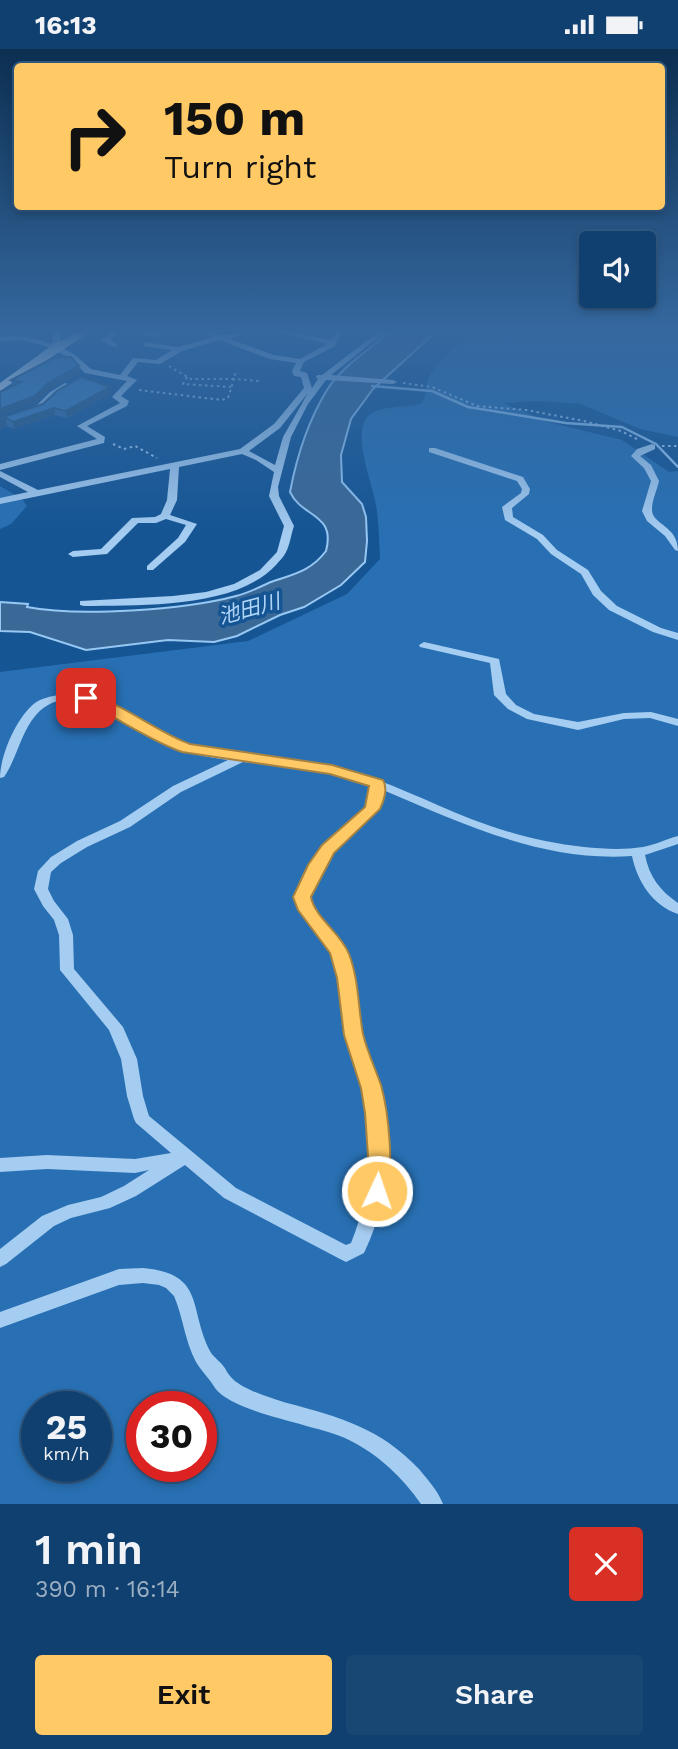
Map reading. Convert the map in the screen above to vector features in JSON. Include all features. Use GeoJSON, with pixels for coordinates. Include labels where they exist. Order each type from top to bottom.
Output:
{"type":"FeatureCollection","features":[{"type":"Feature","properties":{"kind":"street"},"geometry":{"type":"LineString","coordinates":[[0,422],[40,407],[49,398]]}},
{"type":"Feature","properties":{"kind":"street"},"geometry":{"type":"LineString","coordinates":[[102,439],[80,426],[124,404],[125,401],[118,398]]}},
{"type":"Feature","properties":{"kind":"street"},"geometry":{"type":"LineString","coordinates":[[0,501],[243,451],[277,426],[300,398]]}},
{"type":"Feature","properties":{"kind":"street"},"geometry":{"type":"LineString","coordinates":[[84,603],[193,597],[242,584],[261,573],[282,555],[289,535],[289,526],[274,496],[278,471],[294,420],[311,398]]}},
{"type":"Feature","properties":{"kind":"street"},"geometry":{"type":"LineString","coordinates":[[0,467],[102,439]]}},
{"type":"Feature","properties":{"kind":"street"},"geometry":{"type":"LineString","coordinates":[[652,447],[635,456],[648,467],[655,481],[647,511],[650,519],[669,534],[678,548]]}},
{"type":"Feature","properties":{"kind":"street"},"geometry":{"type":"LineString","coordinates":[[432,450],[520,479],[526,489],[525,494],[507,507],[508,518],[540,537],[554,552],[585,572],[597,593],[613,608],[657,630],[678,637]]}},
{"type":"Feature","properties":{"kind":"street"},"geometry":{"type":"LineString","coordinates":[[243,451],[278,471]]}},
{"type":"Feature","properties":{"kind":"street"},"geometry":{"type":"LineString","coordinates":[[165,516],[172,499],[173,467]]}},
{"type":"Feature","properties":{"kind":"street"},"geometry":{"type":"LineString","coordinates":[[0,474],[38,494]]}},
{"type":"Feature","properties":{"kind":"street"},"geometry":{"type":"LineString","coordinates":[[73,554],[104,552],[135,520],[156,520],[165,516],[192,524],[182,540],[150,568]]}},
{"type":"Feature","properties":{"kind":"street"},"geometry":{"type":"LineString","coordinates":[[424,645],[495,661],[500,695],[512,708],[531,717],[578,726],[624,716],[652,715],[678,723]]}},
{"type":"Feature","properties":{"kind":"street"},"geometry":{"type":"LineString","coordinates":[[0,774],[21,727],[33,711],[46,702],[66,696],[86,698],[116,711],[175,745],[213,754],[332,770],[377,784],[504,835],[570,848],[638,852],[678,840]]}},
{"type":"Feature","properties":{"kind":"street"},"geometry":{"type":"LineString","coordinates":[[242,758],[177,789],[125,824],[82,844],[56,860],[45,871],[41,889],[63,927],[67,970],[116,1027],[129,1059],[142,1119],[230,1193],[346,1254],[358,1248],[377,1191],[379,1156],[376,1113],[354,1035],[340,953],[331,937],[304,906],[302,897],[328,849],[372,809],[376,802],[377,784]]}},
{"type":"Feature","properties":{"kind":"street"},"geometry":{"type":"LineString","coordinates":[[638,852],[639,864],[647,881],[659,896],[678,909]]}},
{"type":"Feature","properties":{"kind":"street"},"geometry":{"type":"LineString","coordinates":[[0,1165],[47,1162],[135,1166],[185,1157]]}},
{"type":"Feature","properties":{"kind":"street"},"geometry":{"type":"LineString","coordinates":[[0,1258],[48,1221],[68,1212],[104,1203],[130,1191],[185,1157]]}},
{"type":"Feature","properties":{"kind":"street"},"geometry":{"type":"LineString","coordinates":[[0,1320],[119,1277],[146,1275],[167,1279],[187,1300],[201,1352],[207,1364],[220,1373],[223,1383],[257,1403],[361,1435],[399,1464],[433,1504]]}},
{"type":"Feature","properties":{"kind":"path"},"geometry":{"type":"LineString","coordinates":[[205,398],[222,400],[228,398]]}},
{"type":"Feature","properties":{"kind":"path"},"geometry":{"type":"LineString","coordinates":[[458,398],[477,406],[526,410],[584,421],[621,431],[652,447],[678,446]]}},
{"type":"Feature","properties":{"kind":"path"},"geometry":{"type":"LineString","coordinates":[[102,439],[122,449],[135,446],[173,467]]}},
{"type":"Feature","properties":{"kind":"shaded area"},"geometry":{"type":"Polygon","coordinates":[[[425,398],[678,398],[678,437],[640,429],[581,404],[537,401],[503,403],[548,422],[622,440],[669,472],[678,471],[678,1504],[0,1504],[0,672],[248,641],[347,594],[380,559],[376,505],[362,442],[365,420],[378,410],[420,404],[425,398]]]}},
{"type":"Feature","properties":{"kind":"shaded area"},"geometry":{"type":"Polygon","coordinates":[[[0,486],[22,499],[27,506],[11,524],[0,529],[0,486]]]}},
{"type":"Feature","properties":{"kind":"water","name":"池田川"},"geometry":{"type":"Polygon","coordinates":[[[322,398],[366,398],[351,419],[341,455],[342,482],[362,504],[366,517],[365,562],[341,585],[304,607],[280,615],[237,636],[214,642],[168,640],[86,650],[30,632],[0,631],[0,602],[28,604],[27,607],[49,610],[102,612],[189,605],[245,593],[302,571],[314,563],[326,551],[326,529],[290,492],[304,439],[322,398]]]}},
{"type":"Feature","properties":{"kind":"building"},"geometry":{"type":"Polygon","coordinates":[[[0,398],[30,398],[0,409],[0,398]]]}},
{"type":"Feature","properties":{"kind":"building"},"geometry":{"type":"Polygon","coordinates":[[[50,398],[90,398],[66,411],[54,408],[13,422],[6,418],[0,421],[0,418],[43,404],[50,398]]]}},
{"type":"Feature","properties":{"kind":"waterway"},"geometry":{"type":"LineString","coordinates":[[448,398],[468,407],[566,423],[622,427],[656,444],[678,467]]}},
{"type":"Feature","properties":{"kind":"route"},"geometry":{"type":"LineString","coordinates":[[86,698],[116,711],[155,736],[187,749],[332,770],[377,784],[376,802],[372,809],[328,849],[302,897],[304,906],[331,937],[340,953],[354,1035],[376,1113],[379,1156],[377,1191]]}}]}
